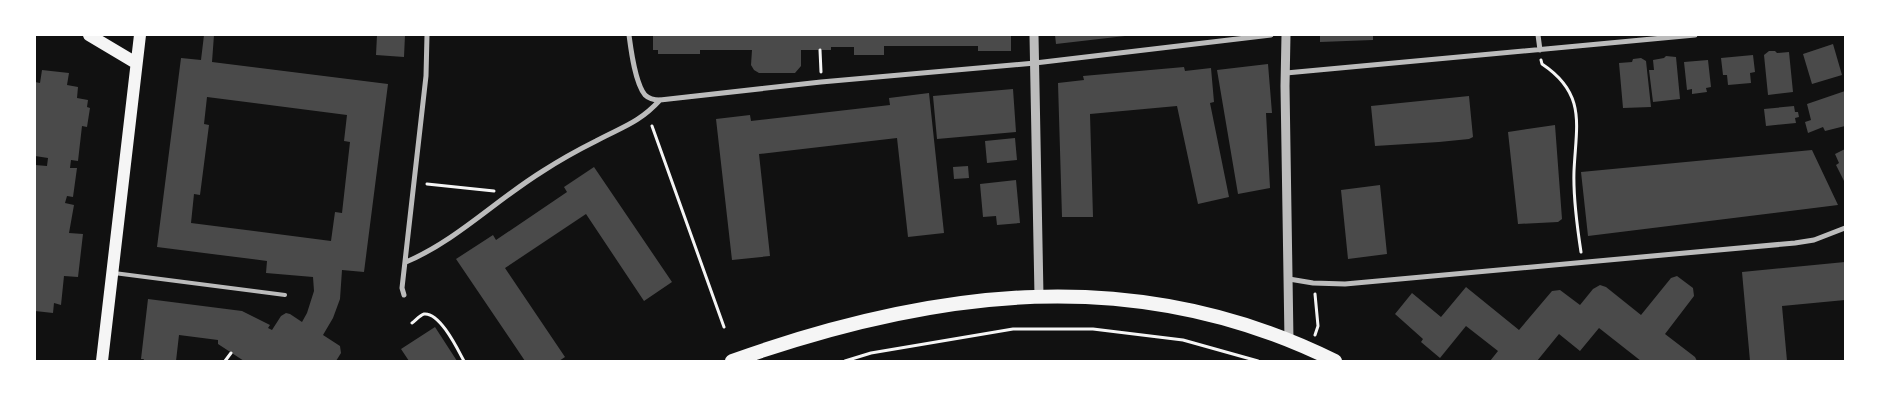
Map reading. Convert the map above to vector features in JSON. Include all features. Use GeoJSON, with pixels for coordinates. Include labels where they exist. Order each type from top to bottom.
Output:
{"type":"FeatureCollection","features":[{"type":"Feature","properties":{"kind":"highway"},"geometry":{"type":"LineString","coordinates":[[732,361],[807,337],[892,316],[972,302],[1039,296],[1106,297],[1174,306],[1224,318],[1289,340],[1335,361]]}},
{"type":"Feature","properties":{"kind":"main road"},"geometry":{"type":"LineString","coordinates":[[89,35],[136,63]]}},
{"type":"Feature","properties":{"kind":"main road"},"geometry":{"type":"LineString","coordinates":[[102,361],[140,35]]}},
{"type":"Feature","properties":{"kind":"street"},"geometry":{"type":"LineString","coordinates":[[404,295],[402,288],[426,76],[427,35]]}},
{"type":"Feature","properties":{"kind":"street"},"geometry":{"type":"LineString","coordinates":[[629,35],[643,92],[649,98],[660,100],[821,82],[1035,63],[1271,35]]}},
{"type":"Feature","properties":{"kind":"street"},"geometry":{"type":"LineString","coordinates":[[1034,35],[1039,296]]}},
{"type":"Feature","properties":{"kind":"street"},"geometry":{"type":"LineString","coordinates":[[1286,35],[1289,340]]}},
{"type":"Feature","properties":{"kind":"street"},"geometry":{"type":"LineString","coordinates":[[1538,35],[1540,50]]}},
{"type":"Feature","properties":{"kind":"street"},"geometry":{"type":"LineString","coordinates":[[1286,73],[1695,35]]}},
{"type":"Feature","properties":{"kind":"street"},"geometry":{"type":"LineString","coordinates":[[406,262],[440,245],[502,198],[543,171],[591,143],[638,121],[660,100]]}},
{"type":"Feature","properties":{"kind":"street"},"geometry":{"type":"LineString","coordinates":[[1289,279],[1313,283],[1345,284],[1582,263],[1807,242],[1845,228]]}},
{"type":"Feature","properties":{"kind":"lane"},"geometry":{"type":"LineString","coordinates":[[112,273],[285,295]]}},
{"type":"Feature","properties":{"kind":"path"},"geometry":{"type":"LineString","coordinates":[[820,50],[821,82]]}},
{"type":"Feature","properties":{"kind":"path"},"geometry":{"type":"LineString","coordinates":[[1540,50],[1542,64],[1562,81],[1572,95],[1577,112],[1578,131],[1574,172],[1576,215],[1582,263]]}},
{"type":"Feature","properties":{"kind":"path"},"geometry":{"type":"LineString","coordinates":[[652,126],[724,327]]}},
{"type":"Feature","properties":{"kind":"path"},"geometry":{"type":"LineString","coordinates":[[428,184],[493,190],[502,198]]}},
{"type":"Feature","properties":{"kind":"path"},"geometry":{"type":"LineString","coordinates":[[412,324],[423,314],[434,318],[444,326],[464,361]]}},
{"type":"Feature","properties":{"kind":"path"},"geometry":{"type":"LineString","coordinates":[[845,361],[871,353],[1013,329],[1093,329],[1183,340],[1258,361]]}},
{"type":"Feature","properties":{"kind":"path"},"geometry":{"type":"LineString","coordinates":[[225,361],[231,353]]}},
{"type":"Feature","properties":{"kind":"building"},"geometry":{"type":"Polygon","coordinates":[[[204,35],[214,35],[212,62],[388,84],[364,272],[342,270],[340,299],[333,318],[323,335],[340,346],[341,353],[336,361],[244,361],[218,344],[218,340],[179,335],[176,361],[143,361],[144,359],[141,359],[148,299],[242,311],[270,325],[268,328],[272,330],[281,316],[286,313],[302,322],[314,291],[313,277],[266,273],[267,261],[157,247],[181,58],[201,60],[204,35]],[[207,97],[204,124],[209,125],[200,195],[194,194],[191,223],[331,241],[335,212],[342,213],[350,142],[344,141],[347,115],[207,97]]]}},
{"type":"Feature","properties":{"kind":"building"},"geometry":{"type":"Polygon","coordinates":[[[377,35],[405,35],[404,57],[376,55],[377,35]]]}},
{"type":"Feature","properties":{"kind":"building"},"geometry":{"type":"Polygon","coordinates":[[[653,35],[1011,35],[1011,51],[978,51],[978,46],[884,46],[884,55],[854,55],[854,47],[831,47],[831,50],[801,50],[801,66],[795,73],[759,73],[751,65],[752,50],[700,50],[700,54],[658,54],[658,50],[653,50],[653,35]]]}},
{"type":"Feature","properties":{"kind":"building"},"geometry":{"type":"Polygon","coordinates":[[[1055,35],[1125,35],[1125,36],[1056,44],[1055,35]]]}},
{"type":"Feature","properties":{"kind":"building"},"geometry":{"type":"Polygon","coordinates":[[[1320,35],[1373,35],[1373,40],[1320,42],[1320,35]]]}},
{"type":"Feature","properties":{"kind":"building"},"geometry":{"type":"Polygon","coordinates":[[[1833,44],[1842,75],[1812,84],[1803,54],[1833,44]]]}},
{"type":"Feature","properties":{"kind":"building"},"geometry":{"type":"Polygon","coordinates":[[[1769,51],[1777,53],[1789,52],[1793,92],[1768,95],[1764,55],[1769,51]]]}},
{"type":"Feature","properties":{"kind":"building"},"geometry":{"type":"Polygon","coordinates":[[[1753,55],[1755,72],[1750,73],[1751,83],[1728,85],[1727,75],[1723,75],[1721,58],[1753,55]]]}},
{"type":"Feature","properties":{"kind":"building"},"geometry":{"type":"Polygon","coordinates":[[[1666,56],[1676,57],[1680,99],[1653,102],[1649,70],[1654,70],[1653,60],[1666,56]]]}},
{"type":"Feature","properties":{"kind":"building"},"geometry":{"type":"Polygon","coordinates":[[[1641,58],[1646,61],[1651,107],[1623,108],[1619,63],[1632,62],[1633,59],[1641,58]]]}},
{"type":"Feature","properties":{"kind":"building"},"geometry":{"type":"Polygon","coordinates":[[[1708,60],[1711,87],[1706,88],[1707,92],[1692,94],[1692,89],[1687,90],[1684,62],[1708,60]]]}},
{"type":"Feature","properties":{"kind":"building"},"geometry":{"type":"Polygon","coordinates":[[[1268,64],[1272,113],[1266,113],[1270,188],[1238,194],[1217,70],[1268,64]]]}},
{"type":"Feature","properties":{"kind":"building"},"geometry":{"type":"Polygon","coordinates":[[[1184,67],[1185,71],[1211,68],[1214,102],[1210,103],[1229,197],[1198,204],[1177,106],[1090,114],[1093,217],[1062,217],[1058,83],[1084,80],[1083,76],[1184,67]]]}},
{"type":"Feature","properties":{"kind":"building"},"geometry":{"type":"Polygon","coordinates":[[[42,70],[69,73],[67,85],[78,87],[77,98],[88,100],[87,107],[90,108],[87,127],[82,126],[78,161],[71,160],[70,168],[77,168],[73,197],[67,196],[65,203],[74,205],[69,233],[83,234],[78,277],[64,276],[61,305],[54,303],[53,313],[35,311],[35,165],[47,166],[48,158],[35,156],[35,82],[40,83],[42,70]]]}},
{"type":"Feature","properties":{"kind":"building"},"geometry":{"type":"Polygon","coordinates":[[[1013,89],[1016,132],[937,139],[933,96],[1013,89]]]}},
{"type":"Feature","properties":{"kind":"building"},"geometry":{"type":"Polygon","coordinates":[[[1845,91],[1845,126],[1825,131],[1823,127],[1808,133],[1805,122],[1811,120],[1807,104],[1845,91]]]}},
{"type":"Feature","properties":{"kind":"building"},"geometry":{"type":"Polygon","coordinates":[[[929,93],[944,233],[908,237],[897,138],[759,154],[770,256],[732,260],[716,119],[750,115],[751,121],[890,105],[889,98],[929,93]]]}},
{"type":"Feature","properties":{"kind":"building"},"geometry":{"type":"Polygon","coordinates":[[[1469,96],[1473,137],[1439,142],[1375,146],[1371,106],[1469,96]]]}},
{"type":"Feature","properties":{"kind":"building"},"geometry":{"type":"Polygon","coordinates":[[[1794,106],[1795,112],[1798,112],[1799,117],[1795,118],[1796,123],[1766,126],[1764,109],[1794,106]]]}},
{"type":"Feature","properties":{"kind":"building"},"geometry":{"type":"Polygon","coordinates":[[[1555,125],[1562,219],[1558,222],[1518,224],[1508,132],[1555,125]]]}},
{"type":"Feature","properties":{"kind":"building"},"geometry":{"type":"Polygon","coordinates":[[[1015,138],[1017,160],[987,163],[985,141],[1015,138]]]}},
{"type":"Feature","properties":{"kind":"building"},"geometry":{"type":"Polygon","coordinates":[[[1845,149],[1845,183],[1836,165],[1839,163],[1835,154],[1845,149]]]}},
{"type":"Feature","properties":{"kind":"building"},"geometry":{"type":"Polygon","coordinates":[[[1812,150],[1838,205],[1588,236],[1581,172],[1812,150]]]}},
{"type":"Feature","properties":{"kind":"building"},"geometry":{"type":"Polygon","coordinates":[[[968,166],[969,178],[954,179],[953,167],[968,166]]]}},
{"type":"Feature","properties":{"kind":"building"},"geometry":{"type":"Polygon","coordinates":[[[594,167],[672,282],[644,301],[586,214],[505,268],[565,357],[559,361],[525,361],[456,259],[493,235],[496,240],[567,192],[564,187],[594,167]]]}},
{"type":"Feature","properties":{"kind":"building"},"geometry":{"type":"Polygon","coordinates":[[[1016,180],[1020,223],[997,225],[996,216],[983,217],[980,184],[1016,180]]]}},
{"type":"Feature","properties":{"kind":"building"},"geometry":{"type":"Polygon","coordinates":[[[1380,185],[1387,254],[1348,259],[1341,190],[1380,185]]]}},
{"type":"Feature","properties":{"kind":"building"},"geometry":{"type":"Polygon","coordinates":[[[1845,262],[1845,300],[1782,306],[1787,361],[1750,361],[1742,272],[1845,262]]]}},
{"type":"Feature","properties":{"kind":"building"},"geometry":{"type":"Polygon","coordinates":[[[1677,276],[1693,288],[1694,296],[1665,334],[1695,357],[1697,361],[1641,361],[1599,328],[1580,351],[1559,334],[1537,361],[1490,361],[1498,351],[1466,326],[1440,358],[1421,342],[1423,339],[1395,314],[1412,293],[1441,317],[1466,287],[1519,330],[1552,291],[1560,290],[1580,305],[1593,289],[1600,285],[1606,287],[1641,315],[1671,278],[1677,276]]]}},
{"type":"Feature","properties":{"kind":"building"},"geometry":{"type":"Polygon","coordinates":[[[435,327],[457,361],[409,361],[401,349],[435,327]]]}}]}
